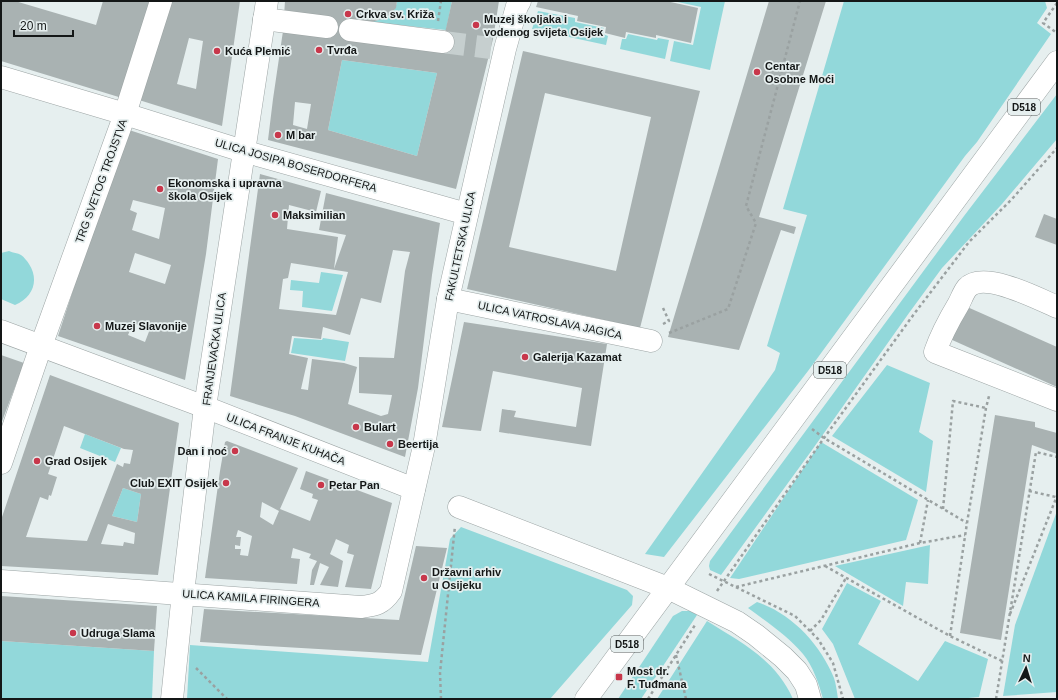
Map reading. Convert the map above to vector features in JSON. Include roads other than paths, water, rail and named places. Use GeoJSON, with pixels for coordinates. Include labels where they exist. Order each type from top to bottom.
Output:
{"type":"FeatureCollection","features":[{"type":"Feature","properties":{"kind":"street"},"geometry":{"type":"LineString","coordinates":[[125,114],[161,1]]}},
{"type":"Feature","properties":{"kind":"street","name":"FAKULTETSKA ULICA"},"geometry":{"type":"LineString","coordinates":[[414,489],[424,446],[448,299],[467,214],[498,49],[518,3]]}},
{"type":"Feature","properties":{"kind":"street"},"geometry":{"type":"LineString","coordinates":[[265,10],[327,27]]}},
{"type":"Feature","properties":{"kind":"street","name":"FRANJEVAČKA ULICA"},"geometry":{"type":"LineString","coordinates":[[172,699],[205,407],[265,10]]}},
{"type":"Feature","properties":{"kind":"street"},"geometry":{"type":"LineString","coordinates":[[350,30],[443,42]]}},
{"type":"Feature","properties":{"kind":"street","name":"D518"},"geometry":{"type":"LineString","coordinates":[[586,699],[992,152],[1057,62]]}},
{"type":"Feature","properties":{"kind":"street","name":"TRG SVETOG TROJSTVA"},"geometry":{"type":"LineString","coordinates":[[1,77],[125,114],[41,346],[1,463]]}},
{"type":"Feature","properties":{"kind":"street","name":"ULICA JOSIPA BOSERDORFERA"},"geometry":{"type":"LineString","coordinates":[[125,114],[243,151],[467,214]]}},
{"type":"Feature","properties":{"kind":"street"},"geometry":{"type":"LineString","coordinates":[[1057,307],[991,282],[977,282],[967,287],[942,335],[935,352],[1057,400]]}},
{"type":"Feature","properties":{"kind":"street","name":"ULICA VATROSLAVA JAGIĆA"},"geometry":{"type":"LineString","coordinates":[[448,299],[651,341]]}},
{"type":"Feature","properties":{"kind":"street","name":"ULICA FRANJE KUHAČA"},"geometry":{"type":"LineString","coordinates":[[1,331],[205,407],[414,489]]}},
{"type":"Feature","properties":{"kind":"street","name":"ULICA KAMILA FIRINGERA"},"geometry":{"type":"LineString","coordinates":[[1,581],[361,607],[374,605],[385,600],[391,591],[414,489]]}},
{"type":"Feature","properties":{"kind":"street"},"geometry":{"type":"LineString","coordinates":[[457,514],[613,567],[668,588],[707,606],[756,635],[783,657],[797,671],[806,685],[810,699]]}},
{"type":"Feature","properties":{"kind":"tunnel"},"geometry":{"type":"LineString","coordinates":[[443,42],[491,48]]}},
{"type":"Feature","properties":{"kind":"place","name":"Crkva sv. Križa"},"geometry":{"type":"Point","coordinates":[348,14]}},
{"type":"Feature","properties":{"kind":"place","name":"Muzej školjaka i vodenog svijeta Osijek"},"geometry":{"type":"Point","coordinates":[476,25]}},
{"type":"Feature","properties":{"kind":"place","name":"Tvrđa"},"geometry":{"type":"Point","coordinates":[319,50]}},
{"type":"Feature","properties":{"kind":"place","name":"Kuća Plemić"},"geometry":{"type":"Point","coordinates":[217,51]}},
{"type":"Feature","properties":{"kind":"place","name":"Centar Osobne Moći"},"geometry":{"type":"Point","coordinates":[757,72]}},
{"type":"Feature","properties":{"kind":"place","name":"M bar"},"geometry":{"type":"Point","coordinates":[278,135]}},
{"type":"Feature","properties":{"kind":"place","name":"Ekonomska i upravna škola Osijek"},"geometry":{"type":"Point","coordinates":[160,189]}},
{"type":"Feature","properties":{"kind":"place","name":"Maksimilian"},"geometry":{"type":"Point","coordinates":[275,215]}},
{"type":"Feature","properties":{"kind":"place","name":"Muzej Slavonije"},"geometry":{"type":"Point","coordinates":[97,326]}},
{"type":"Feature","properties":{"kind":"place","name":"Galerija Kazamat"},"geometry":{"type":"Point","coordinates":[525,357]}},
{"type":"Feature","properties":{"kind":"place","name":"Bulart"},"geometry":{"type":"Point","coordinates":[356,427]}},
{"type":"Feature","properties":{"kind":"place","name":"Beertija"},"geometry":{"type":"Point","coordinates":[390,444]}},
{"type":"Feature","properties":{"kind":"place","name":"Dan i noć"},"geometry":{"type":"Point","coordinates":[235,451]}},
{"type":"Feature","properties":{"kind":"place","name":"Grad Osijek"},"geometry":{"type":"Point","coordinates":[37,461]}},
{"type":"Feature","properties":{"kind":"place","name":"Club EXIT Osijek"},"geometry":{"type":"Point","coordinates":[226,483]}},
{"type":"Feature","properties":{"kind":"place","name":"Petar Pan"},"geometry":{"type":"Point","coordinates":[321,485]}},
{"type":"Feature","properties":{"kind":"place","name":"Državni arhiv u Osijeku"},"geometry":{"type":"Point","coordinates":[424,578]}},
{"type":"Feature","properties":{"kind":"place","name":"Udruga Slama"},"geometry":{"type":"Point","coordinates":[73,633]}},
{"type":"Feature","properties":{"kind":"place","name":"Most dr. F. Tuđmana"},"geometry":{"type":"Point","coordinates":[619,677]}}]}
